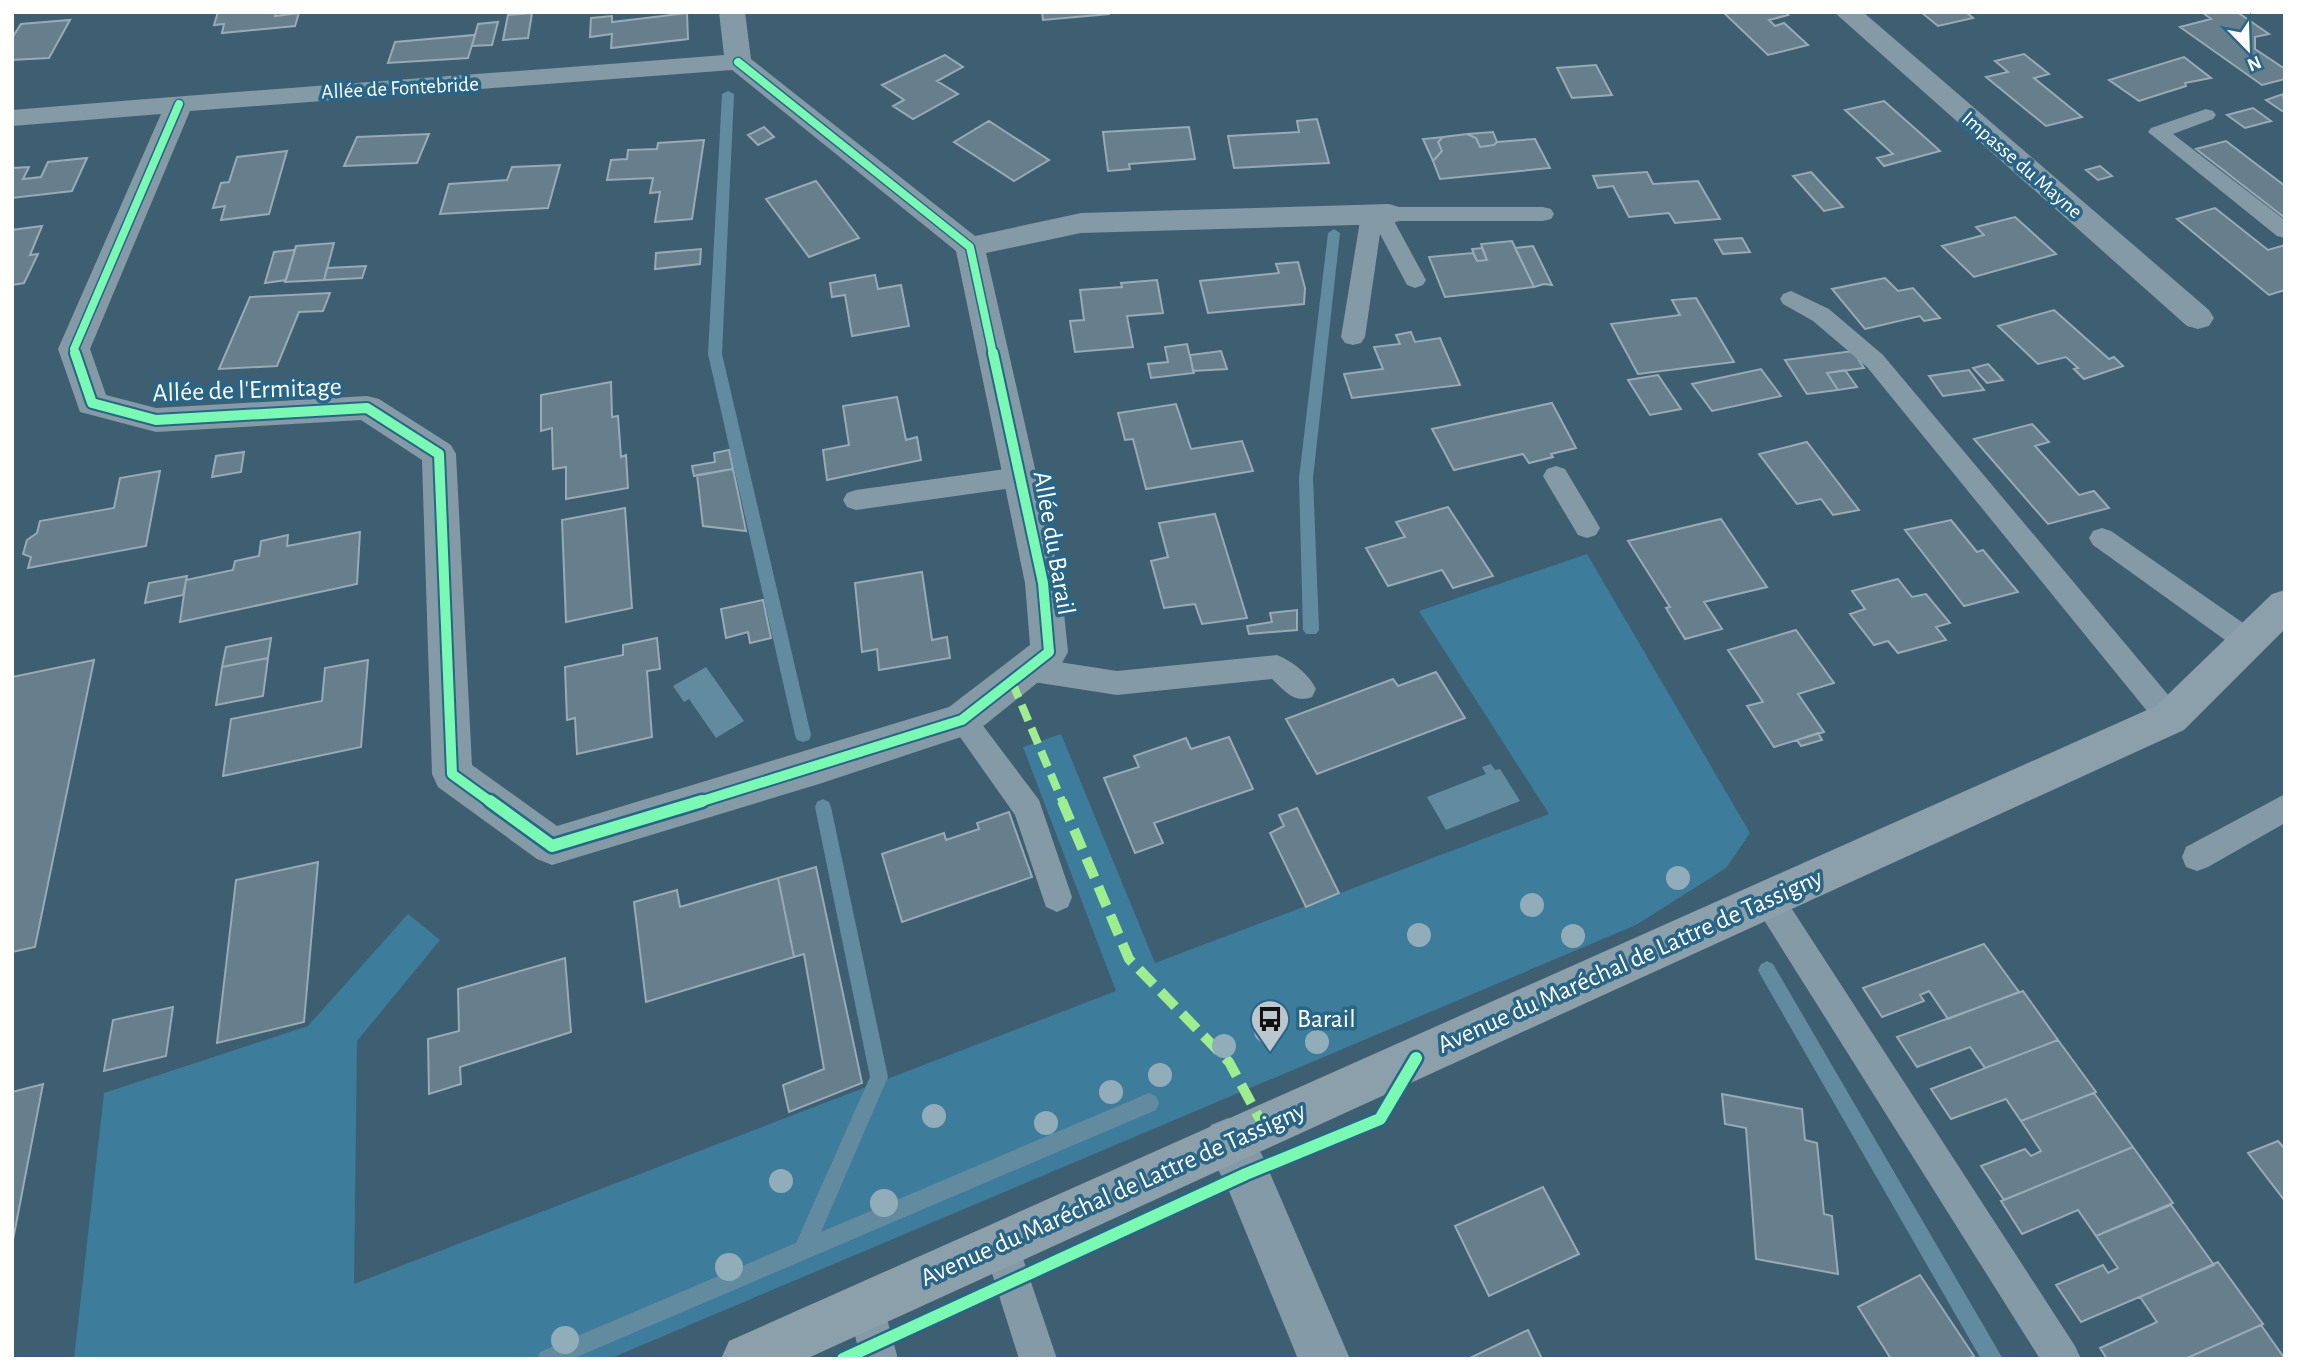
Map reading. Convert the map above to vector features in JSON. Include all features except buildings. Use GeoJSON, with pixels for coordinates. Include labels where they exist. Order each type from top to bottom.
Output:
{"type":"FeatureCollection","features":[{"type":"Feature","properties":{"kind":"main road","name":"Avenue du Maréchal de Lattre de Tassigny"},"geometry":{"type":"LineString","coordinates":[[768,1349],[2170,718],[2285,605]]}},
{"type":"Feature","properties":{"kind":"street"},"geometry":{"type":"LineString","coordinates":[[732,12],[738,62],[970,247],[1082,223],[1372,215]]}},
{"type":"Feature","properties":{"kind":"street","name":"Impasse du Mayne"},"geometry":{"type":"LineString","coordinates":[[1847,12],[2199,318]]}},
{"type":"Feature","properties":{"kind":"street","name":"Allée de Fontebride"},"geometry":{"type":"LineString","coordinates":[[12,118],[738,62]]}},
{"type":"Feature","properties":{"kind":"street","name":"Allée de l'Ermitage"},"geometry":{"type":"LineString","coordinates":[[179,104],[74,349],[92,403],[156,420],[367,408],[439,454],[452,774],[552,846]]}},
{"type":"Feature","properties":{"kind":"street","name":"Allée du Barail"},"geometry":{"type":"LineString","coordinates":[[552,846],[962,720],[1049,652],[1043,583],[970,247]]}},
{"type":"Feature","properties":{"kind":"street"},"geometry":{"type":"LineString","coordinates":[[1228,1142],[1246,1174],[1324,1359]]}},
{"type":"Feature","properties":{"kind":"lane"},"geometry":{"type":"LineString","coordinates":[[2206,115],[2158,132],[2285,230]]}},
{"type":"Feature","properties":{"kind":"lane"},"geometry":{"type":"LineString","coordinates":[[1372,215],[1543,214]]}},
{"type":"Feature","properties":{"kind":"lane"},"geometry":{"type":"LineString","coordinates":[[1372,215],[1415,280]]}},
{"type":"Feature","properties":{"kind":"lane"},"geometry":{"type":"LineString","coordinates":[[1353,337],[1372,215]]}},
{"type":"Feature","properties":{"kind":"lane"},"geometry":{"type":"LineString","coordinates":[[1791,299],[1821,315],[1875,361],[2170,718]]}},
{"type":"Feature","properties":{"kind":"lane"},"geometry":{"type":"LineString","coordinates":[[1556,476],[1587,528]]}},
{"type":"Feature","properties":{"kind":"lane"},"geometry":{"type":"LineString","coordinates":[[856,500],[1020,477]]}},
{"type":"Feature","properties":{"kind":"lane"},"geometry":{"type":"LineString","coordinates":[[2102,538],[2249,642]]}},
{"type":"Feature","properties":{"kind":"lane"},"geometry":{"type":"LineString","coordinates":[[1027,670],[1116,683],[1277,667],[1302,689]]}},
{"type":"Feature","properties":{"kind":"lane"},"geometry":{"type":"LineString","coordinates":[[962,720],[1028,809],[1057,897]]}},
{"type":"Feature","properties":{"kind":"lane"},"geometry":{"type":"LineString","coordinates":[[2197,857],[2285,807]]}},
{"type":"Feature","properties":{"kind":"lane"},"geometry":{"type":"LineString","coordinates":[[1768,899],[2062,1359]]}},
{"type":"Feature","properties":{"kind":"lane"},"geometry":{"type":"LineString","coordinates":[[1001,1245],[1038,1359]]}},
{"type":"Feature","properties":{"kind":"lane"},"geometry":{"type":"LineString","coordinates":[[867,1306],[879,1359]]}},
{"type":"Feature","properties":{"kind":"shaded area"},"geometry":{"type":"Polygon","coordinates":[[[1587,554],[1750,833],[1726,868],[1636,925],[609,1359],[74,1359],[104,1093],[308,1026],[408,914],[440,940],[357,1041],[354,1284],[1116,991],[1023,747],[1061,734],[1155,963],[1549,814],[1419,611],[1587,554]]]}},
{"type":"Feature","properties":{"kind":"shaded area"},"geometry":{"type":"Polygon","coordinates":[[[706,667],[744,721],[716,738],[689,699],[684,702],[673,686],[706,667]]]}},
{"type":"Feature","properties":{"kind":"shaded area"},"geometry":{"type":"Polygon","coordinates":[[[1491,764],[1495,770],[1500,769],[1520,801],[1446,830],[1427,797],[1486,774],[1482,767],[1491,764]]]}},
{"type":"Feature","properties":{"kind":"waterway"},"geometry":{"type":"LineString","coordinates":[[728,94],[715,354],[803,735]]}},
{"type":"Feature","properties":{"kind":"waterway"},"geometry":{"type":"LineString","coordinates":[[1311,630],[1306,478],[1334,233]]}},
{"type":"Feature","properties":{"kind":"waterway"},"geometry":{"type":"LineString","coordinates":[[803,1250],[879,1077],[823,807]]}},
{"type":"Feature","properties":{"kind":"waterway"},"geometry":{"type":"LineString","coordinates":[[1767,970],[1993,1359]]}},
{"type":"Feature","properties":{"kind":"waterway"},"geometry":{"type":"LineString","coordinates":[[547,1359],[1149,1103]]}},
{"type":"Feature","properties":{"kind":"marked path"},"geometry":{"type":"LineString","coordinates":[[1012,682],[1129,959],[1229,1062],[1263,1125]]}},
{"type":"Feature","properties":{"kind":"cycle path"},"geometry":{"type":"LineString","coordinates":[[179,104],[74,349],[92,403],[156,420],[367,408],[439,454],[452,774],[552,846],[962,720],[1049,652],[1043,583],[970,247],[738,62]]}},
{"type":"Feature","properties":{"kind":"cycle path"},"geometry":{"type":"LineString","coordinates":[[843,1359],[1246,1174],[1380,1119],[1416,1058]]}},
{"type":"Feature","properties":{"kind":"place","name":"Barail"},"geometry":{"type":"Point","coordinates":[1270,1053]}}]}
